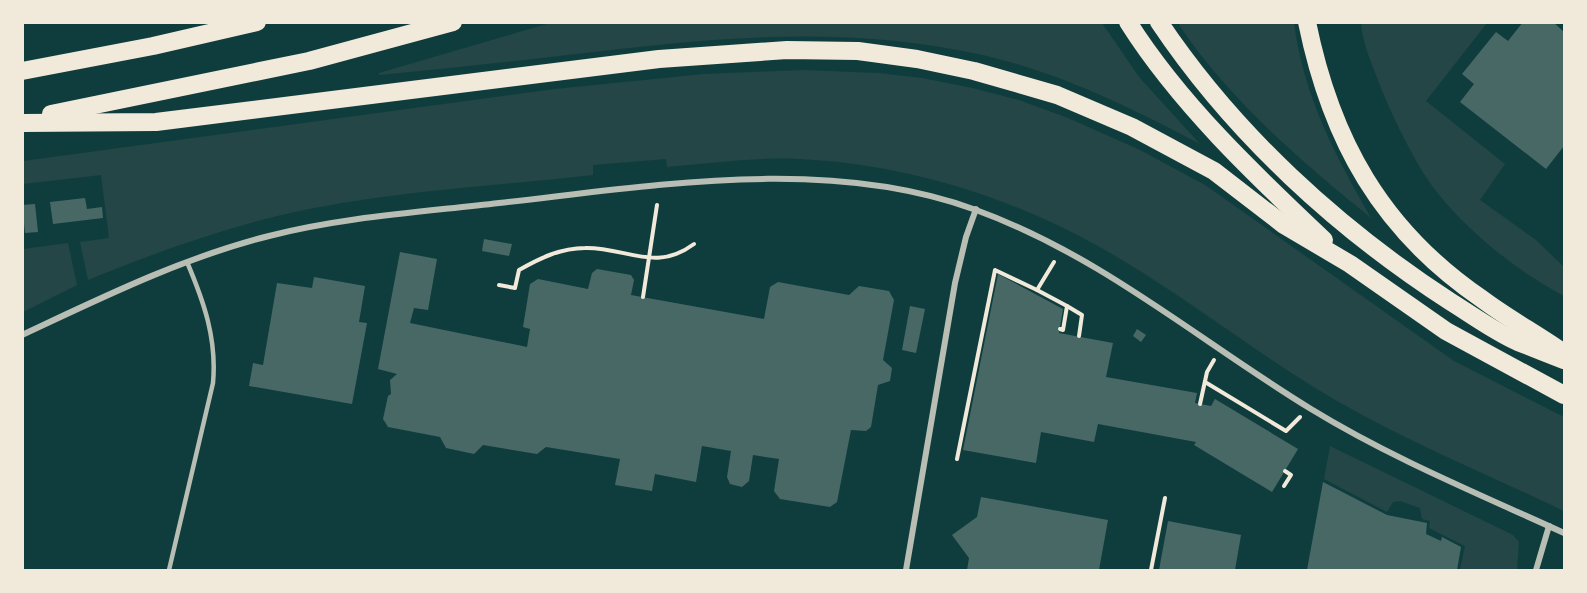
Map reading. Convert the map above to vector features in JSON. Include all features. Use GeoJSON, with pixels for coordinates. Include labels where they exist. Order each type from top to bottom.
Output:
{"type":"FeatureCollection","features":[{"type":"Feature","properties":{"kind":"highway"},"geometry":{"type":"LineString","coordinates":[[22,71],[153,46],[257,22]]}},
{"type":"Feature","properties":{"kind":"highway"},"geometry":{"type":"LineString","coordinates":[[22,122],[309,61],[453,22]]}},
{"type":"Feature","properties":{"kind":"highway"},"geometry":{"type":"LineString","coordinates":[[1128,22],[1162,69],[1212,129],[1270,190],[1350,264]]}},
{"type":"Feature","properties":{"kind":"highway"},"geometry":{"type":"LineString","coordinates":[[1159,22],[1179,52],[1227,111],[1342,223],[1411,276],[1463,309],[1515,341],[1564,360]]}},
{"type":"Feature","properties":{"kind":"highway"},"geometry":{"type":"LineString","coordinates":[[1307,22],[1328,106],[1348,152],[1378,200],[1413,242],[1479,298],[1564,353]]}},
{"type":"Feature","properties":{"kind":"highway"},"geometry":{"type":"LineString","coordinates":[[22,122],[156,122],[659,59],[787,50],[858,51],[917,59],[974,71],[1057,95],[1121,123],[1214,171],[1284,225],[1350,264],[1446,330],[1564,395]]}},
{"type":"Feature","properties":{"kind":"street"},"geometry":{"type":"LineString","coordinates":[[22,335],[128,285],[187,262],[273,235],[396,215],[688,183],[797,178],[889,188],[976,209],[1036,235],[1116,277],[1320,414],[1393,454],[1564,533]]}},
{"type":"Feature","properties":{"kind":"street"},"geometry":{"type":"LineString","coordinates":[[906,570],[955,283],[966,237],[976,209]]}},
{"type":"Feature","properties":{"kind":"street"},"geometry":{"type":"LineString","coordinates":[[1536,570],[1549,526]]}},
{"type":"Feature","properties":{"kind":"lane"},"geometry":{"type":"LineString","coordinates":[[169,570],[213,383],[215,361],[209,319],[187,262]]}},
{"type":"Feature","properties":{"kind":"path"},"geometry":{"type":"LineString","coordinates":[[643,297],[657,205]]}},
{"type":"Feature","properties":{"kind":"path"},"geometry":{"type":"LineString","coordinates":[[499,285],[515,288],[519,270],[546,255],[586,248],[648,259],[680,254],[694,244]]}},
{"type":"Feature","properties":{"kind":"path"},"geometry":{"type":"LineString","coordinates":[[957,459],[995,270],[1082,315],[1078,336]]}},
{"type":"Feature","properties":{"kind":"path"},"geometry":{"type":"LineString","coordinates":[[1037,290],[1048,271]]}},
{"type":"Feature","properties":{"kind":"path"},"geometry":{"type":"LineString","coordinates":[[1060,329],[1063,330],[1067,306]]}},
{"type":"Feature","properties":{"kind":"path"},"geometry":{"type":"LineString","coordinates":[[1200,404],[1207,372]]}},
{"type":"Feature","properties":{"kind":"path"},"geometry":{"type":"LineString","coordinates":[[1205,382],[1286,431],[1294,426]]}},
{"type":"Feature","properties":{"kind":"path"},"geometry":{"type":"LineString","coordinates":[[1284,486],[1291,475],[1285,471]]}},
{"type":"Feature","properties":{"kind":"path"},"geometry":{"type":"LineString","coordinates":[[1151,570],[1165,498]]}},
{"type":"Feature","properties":{"kind":"shaded area"},"geometry":{"type":"Polygon","coordinates":[[[550,23],[1102,23],[1139,77],[1200,144],[1146,116],[1037,70],[978,54],[925,44],[873,39],[769,37],[717,40],[379,75],[379,73],[550,23]]]}},
{"type":"Feature","properties":{"kind":"shaded area"},"geometry":{"type":"Polygon","coordinates":[[[1178,23],[1294,23],[1305,76],[1322,124],[1371,218],[1293,152],[1242,103],[1197,50],[1178,23]]]}},
{"type":"Feature","properties":{"kind":"shaded area"},"geometry":{"type":"Polygon","coordinates":[[[1361,23],[1487,23],[1426,101],[1505,164],[1480,200],[1536,240],[1564,267],[1564,296],[1530,276],[1498,252],[1467,225],[1440,196],[1423,173],[1386,101],[1366,48],[1361,23]]]}},
{"type":"Feature","properties":{"kind":"shaded area"},"geometry":{"type":"Polygon","coordinates":[[[802,70],[878,73],[922,78],[1019,100],[1068,118],[1140,150],[1205,185],[1454,361],[1564,417],[1564,511],[1404,437],[1342,404],[1288,371],[1146,275],[1085,239],[1047,220],[967,190],[885,169],[800,159],[767,159],[667,167],[666,159],[593,165],[593,175],[389,196],[269,218],[177,246],[88,280],[80,242],[109,238],[101,175],[23,184],[23,161],[555,89],[704,74],[802,70]]]}},
{"type":"Feature","properties":{"kind":"shaded area"},"geometry":{"type":"Polygon","coordinates":[[[68,243],[77,285],[23,312],[23,249],[68,243]]]}},
{"type":"Feature","properties":{"kind":"shaded area"},"geometry":{"type":"Polygon","coordinates":[[[1330,446],[1513,535],[1519,542],[1517,570],[1460,570],[1465,546],[1429,528],[1430,521],[1422,519],[1420,508],[1400,501],[1393,502],[1387,512],[1324,479],[1330,446]]]}},
{"type":"Feature","properties":{"kind":"building"},"geometry":{"type":"Polygon","coordinates":[[[1523,22],[1553,22],[1564,32],[1564,146],[1546,169],[1460,102],[1474,84],[1462,74],[1496,32],[1508,41],[1523,22]]]}},
{"type":"Feature","properties":{"kind":"building"},"geometry":{"type":"Polygon","coordinates":[[[85,198],[87,209],[102,207],[103,218],[53,224],[50,202],[85,198]]]}},
{"type":"Feature","properties":{"kind":"building"},"geometry":{"type":"Polygon","coordinates":[[[35,204],[38,232],[25,233],[22,205],[35,204]]]}},
{"type":"Feature","properties":{"kind":"building"},"geometry":{"type":"Polygon","coordinates":[[[484,239],[512,244],[509,256],[482,251],[484,239]]]}},
{"type":"Feature","properties":{"kind":"building"},"geometry":{"type":"Polygon","coordinates":[[[400,252],[437,259],[428,310],[414,308],[410,323],[527,347],[530,329],[523,327],[530,284],[538,279],[588,289],[592,273],[597,269],[631,275],[634,280],[631,295],[764,319],[770,287],[778,282],[849,295],[859,286],[889,291],[894,300],[883,360],[892,368],[890,381],[878,385],[871,427],[866,431],[851,430],[837,502],[830,507],[780,499],[774,491],[779,459],[753,455],[749,481],[742,487],[730,484],[727,477],[731,451],[702,446],[696,482],[655,474],[652,491],[615,485],[620,459],[546,447],[537,454],[483,445],[474,454],[446,448],[440,437],[388,427],[383,419],[388,396],[391,394],[390,380],[397,374],[378,369],[400,252]]]}},
{"type":"Feature","properties":{"kind":"building"},"geometry":{"type":"Polygon","coordinates":[[[998,274],[1063,309],[1059,333],[1113,343],[1106,377],[1197,393],[1195,403],[1211,406],[1215,399],[1298,449],[1272,492],[1194,445],[1196,442],[1098,424],[1094,442],[1041,432],[1036,463],[963,450],[998,274]]]}},
{"type":"Feature","properties":{"kind":"building"},"geometry":{"type":"Polygon","coordinates":[[[314,277],[365,286],[359,322],[367,323],[352,404],[249,386],[253,363],[263,365],[277,283],[312,288],[314,277]]]}},
{"type":"Feature","properties":{"kind":"building"},"geometry":{"type":"Polygon","coordinates":[[[910,306],[925,309],[916,353],[902,350],[910,306]]]}},
{"type":"Feature","properties":{"kind":"building"},"geometry":{"type":"Polygon","coordinates":[[[1137,329],[1146,335],[1141,342],[1133,336],[1137,329]]]}},
{"type":"Feature","properties":{"kind":"building"},"geometry":{"type":"Polygon","coordinates":[[[1323,482],[1387,515],[1427,523],[1426,534],[1441,541],[1442,537],[1461,547],[1457,570],[1307,570],[1323,482]]]}},
{"type":"Feature","properties":{"kind":"building"},"geometry":{"type":"Polygon","coordinates":[[[981,497],[1108,520],[1099,570],[967,570],[969,558],[952,535],[977,517],[981,497]]]}},
{"type":"Feature","properties":{"kind":"building"},"geometry":{"type":"Polygon","coordinates":[[[1168,521],[1241,535],[1235,570],[1159,570],[1168,521]]]}}]}
